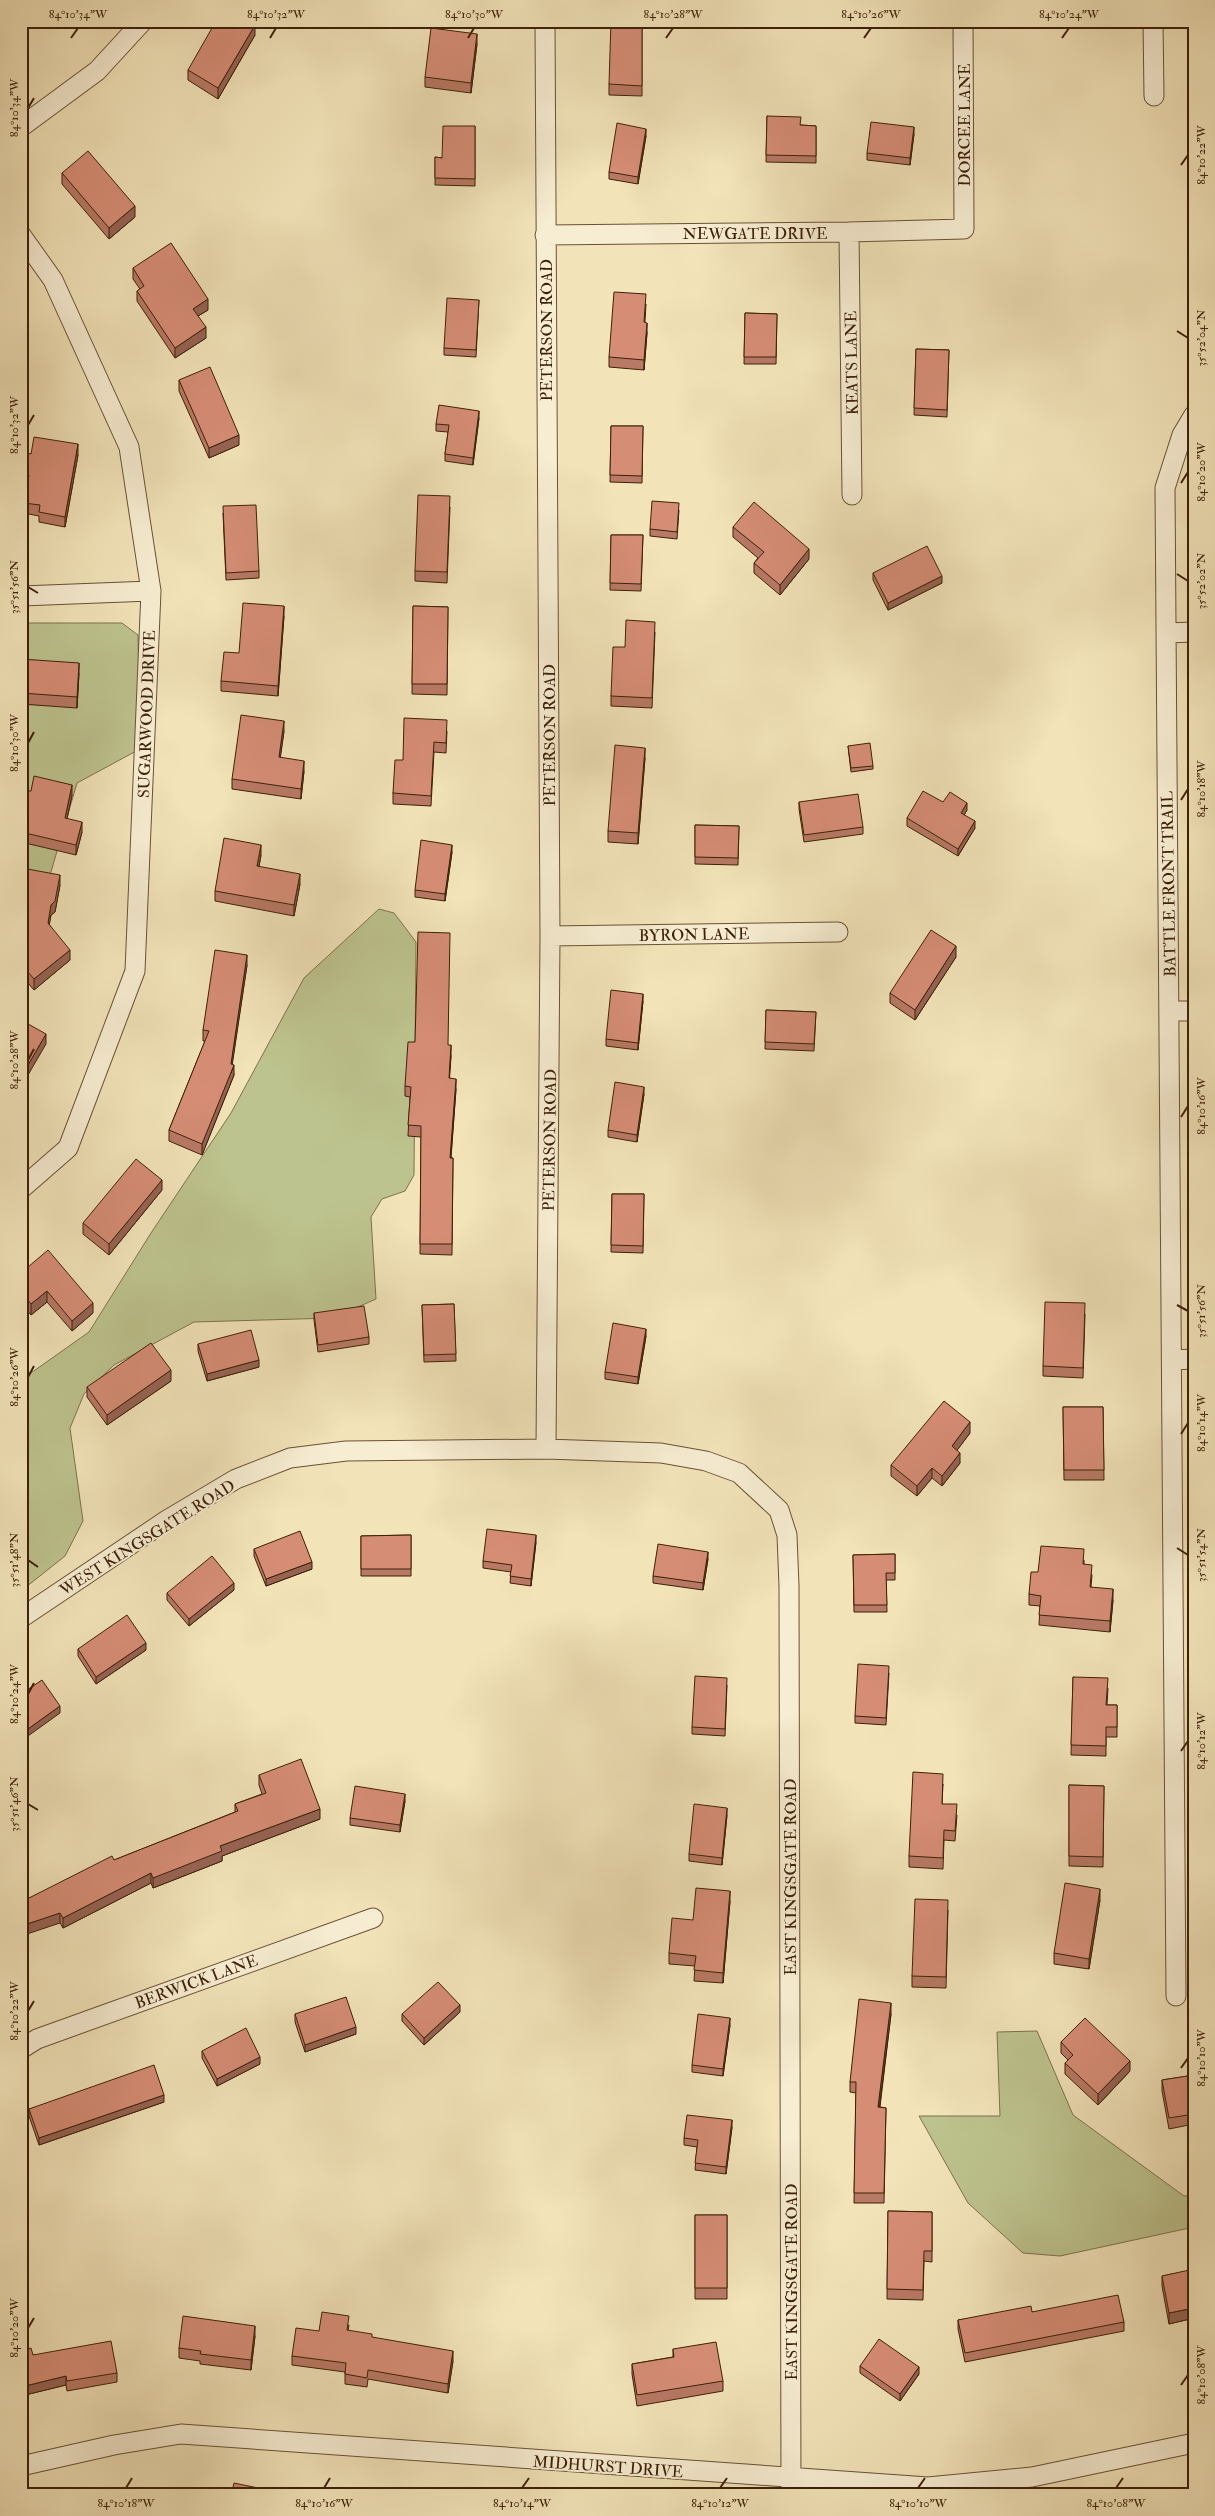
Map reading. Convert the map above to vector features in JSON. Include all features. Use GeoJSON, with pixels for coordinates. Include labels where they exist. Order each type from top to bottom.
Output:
{"type":"FeatureCollection","features":[{"type":"Feature","properties":{"kind":"street"},"geometry":{"type":"LineString","coordinates":[[21,127],[97,71],[143,21]]}},
{"type":"Feature","properties":{"kind":"street","name":"PETERSON ROAD"},"geometry":{"type":"LineString","coordinates":[[545,21],[550,936],[546,1449]]}},
{"type":"Feature","properties":{"kind":"street","name":"DORCEE LANE"},"geometry":{"type":"LineString","coordinates":[[964,21],[964,229]]}},
{"type":"Feature","properties":{"kind":"street"},"geometry":{"type":"LineString","coordinates":[[1153,21],[1154,96]]}},
{"type":"Feature","properties":{"kind":"street","name":"NEWGATE DRIVE"},"geometry":{"type":"LineString","coordinates":[[545,235],[964,229]]}},
{"type":"Feature","properties":{"kind":"street","name":"KEATS LANE"},"geometry":{"type":"LineString","coordinates":[[849,232],[852,495]]}},
{"type":"Feature","properties":{"kind":"street","name":"SUGARWOOD DRIVE"},"geometry":{"type":"LineString","coordinates":[[21,235],[53,280],[129,447],[151,591],[135,971],[68,1148],[21,1189]]}},
{"type":"Feature","properties":{"kind":"street","name":"BATTLE FRONT TRAIL"},"geometry":{"type":"LineString","coordinates":[[1176,1996],[1165,488],[1182,435],[1194,415]]}},
{"type":"Feature","properties":{"kind":"street"},"geometry":{"type":"LineString","coordinates":[[21,596],[151,591]]}},
{"type":"Feature","properties":{"kind":"street"},"geometry":{"type":"LineString","coordinates":[[1166,633],[1194,632]]}},
{"type":"Feature","properties":{"kind":"street","name":"BYRON LANE"},"geometry":{"type":"LineString","coordinates":[[550,936],[838,932]]}},
{"type":"Feature","properties":{"kind":"street"},"geometry":{"type":"LineString","coordinates":[[1170,1011],[1194,1011]]}},
{"type":"Feature","properties":{"kind":"street"},"geometry":{"type":"LineString","coordinates":[[1172,1360],[1194,1360]]}},
{"type":"Feature","properties":{"kind":"street","name":"WEST KINGSGATE ROAD"},"geometry":{"type":"LineString","coordinates":[[21,1618],[168,1520],[236,1479],[290,1458],[346,1451],[546,1449]]}},
{"type":"Feature","properties":{"kind":"street","name":"EAST KINGSGATE ROAD"},"geometry":{"type":"LineString","coordinates":[[546,1449],[660,1454],[706,1462],[739,1473],[779,1510],[787,1535],[789,1596],[791,2487]]}},
{"type":"Feature","properties":{"kind":"street","name":"BERWICK LANE"},"geometry":{"type":"LineString","coordinates":[[21,2048],[37,2039],[373,1918]]}},
{"type":"Feature","properties":{"kind":"street","name":"MIDHURST DRIVE"},"geometry":{"type":"LineString","coordinates":[[21,2466],[114,2445],[181,2434],[791,2487],[928,2487],[1032,2478],[1194,2443]]}},
{"type":"Feature","properties":{"kind":"green space"},"geometry":{"type":"Polygon","coordinates":[[[21,623],[122,623],[138,635],[140,749],[77,783],[21,974],[21,623]]]}},
{"type":"Feature","properties":{"kind":"green space"},"geometry":{"type":"Polygon","coordinates":[[[379,909],[394,913],[416,942],[414,1175],[405,1191],[382,1199],[371,1217],[376,1299],[333,1318],[194,1322],[114,1365],[84,1394],[70,1428],[83,1521],[65,1556],[21,1591],[21,1380],[89,1332],[151,1233],[231,1113],[304,978],[379,909]]]}},
{"type":"Feature","properties":{"kind":"green space"},"geometry":{"type":"Polygon","coordinates":[[[1037,2031],[1073,2115],[1184,2196],[1194,2195],[1194,2227],[1060,2256],[1023,2253],[968,2203],[919,2116],[1000,2116],[997,2032],[1037,2031]]]}},
{"type":"Feature","properties":{"kind":"building"},"geometry":{"type":"Polygon","coordinates":[[[216,21],[249,21],[255,25],[218,88],[188,70],[216,21]]]}},
{"type":"Feature","properties":{"kind":"building"},"geometry":{"type":"Polygon","coordinates":[[[611,21],[642,21],[642,86],[609,84],[611,21]]]}},
{"type":"Feature","properties":{"kind":"building"},"geometry":{"type":"Polygon","coordinates":[[[431,28],[477,34],[471,83],[425,77],[431,28]]]}},
{"type":"Feature","properties":{"kind":"building"},"geometry":{"type":"Polygon","coordinates":[[[767,116],[801,117],[800,125],[816,126],[816,156],[766,155],[767,116]]]}},
{"type":"Feature","properties":{"kind":"building"},"geometry":{"type":"Polygon","coordinates":[[[871,122],[914,127],[910,158],[867,153],[871,122]]]}},
{"type":"Feature","properties":{"kind":"building"},"geometry":{"type":"Polygon","coordinates":[[[617,123],[646,129],[638,177],[609,172],[617,123]]]}},
{"type":"Feature","properties":{"kind":"building"},"geometry":{"type":"Polygon","coordinates":[[[443,126],[475,126],[475,179],[435,178],[435,157],[442,158],[443,126]]]}},
{"type":"Feature","properties":{"kind":"building"},"geometry":{"type":"Polygon","coordinates":[[[88,151],[135,206],[109,228],[62,173],[88,151]]]}},
{"type":"Feature","properties":{"kind":"building"},"geometry":{"type":"Polygon","coordinates":[[[171,243],[208,299],[193,309],[206,327],[175,348],[137,291],[144,286],[133,268],[171,243]]]}},
{"type":"Feature","properties":{"kind":"building"},"geometry":{"type":"Polygon","coordinates":[[[614,292],[646,294],[644,322],[647,323],[644,360],[609,357],[614,292]]]}},
{"type":"Feature","properties":{"kind":"building"},"geometry":{"type":"Polygon","coordinates":[[[447,298],[479,300],[476,350],[444,348],[447,298]]]}},
{"type":"Feature","properties":{"kind":"building"},"geometry":{"type":"Polygon","coordinates":[[[745,313],[777,314],[776,357],[744,357],[745,313]]]}},
{"type":"Feature","properties":{"kind":"building"},"geometry":{"type":"Polygon","coordinates":[[[916,349],[949,350],[947,410],[914,408],[916,349]]]}},
{"type":"Feature","properties":{"kind":"building"},"geometry":{"type":"Polygon","coordinates":[[[210,367],[239,435],[209,448],[179,380],[210,367]]]}},
{"type":"Feature","properties":{"kind":"building"},"geometry":{"type":"Polygon","coordinates":[[[439,405],[479,411],[473,458],[445,454],[449,425],[436,424],[439,405]]]}},
{"type":"Feature","properties":{"kind":"building"},"geometry":{"type":"Polygon","coordinates":[[[611,426],[643,426],[642,476],[610,475],[611,426]]]}},
{"type":"Feature","properties":{"kind":"building"},"geometry":{"type":"Polygon","coordinates":[[[34,437],[78,444],[65,517],[39,512],[40,505],[24,503],[29,475],[21,473],[21,460],[23,452],[31,454],[34,437]]]}},
{"type":"Feature","properties":{"kind":"building"},"geometry":{"type":"Polygon","coordinates":[[[418,495],[450,496],[447,572],[415,571],[418,495]]]}},
{"type":"Feature","properties":{"kind":"building"},"geometry":{"type":"Polygon","coordinates":[[[652,501],[679,503],[677,532],[650,529],[652,501]]]}},
{"type":"Feature","properties":{"kind":"building"},"geometry":{"type":"Polygon","coordinates":[[[754,502],[809,549],[780,585],[754,563],[764,552],[733,527],[754,502]]]}},
{"type":"Feature","properties":{"kind":"building"},"geometry":{"type":"Polygon","coordinates":[[[256,505],[259,571],[226,573],[223,506],[256,505]]]}},
{"type":"Feature","properties":{"kind":"building"},"geometry":{"type":"Polygon","coordinates":[[[611,535],[643,535],[641,584],[610,583],[611,535]]]}},
{"type":"Feature","properties":{"kind":"building"},"geometry":{"type":"Polygon","coordinates":[[[927,546],[942,576],[888,603],[873,573],[927,546]]]}},
{"type":"Feature","properties":{"kind":"building"},"geometry":{"type":"Polygon","coordinates":[[[243,603],[284,606],[278,686],[221,681],[224,652],[239,653],[243,603]]]}},
{"type":"Feature","properties":{"kind":"building"},"geometry":{"type":"Polygon","coordinates":[[[413,606],[448,607],[447,684],[412,684],[413,606]]]}},
{"type":"Feature","properties":{"kind":"building"},"geometry":{"type":"Polygon","coordinates":[[[626,620],[655,622],[652,698],[611,696],[613,647],[625,647],[626,620]]]}},
{"type":"Feature","properties":{"kind":"building"},"geometry":{"type":"Polygon","coordinates":[[[21,659],[79,663],[77,697],[21,693],[21,659]]]}},
{"type":"Feature","properties":{"kind":"building"},"geometry":{"type":"Polygon","coordinates":[[[241,715],[284,721],[279,757],[304,761],[301,789],[232,779],[241,715]]]}},
{"type":"Feature","properties":{"kind":"building"},"geometry":{"type":"Polygon","coordinates":[[[404,718],[447,720],[446,743],[434,742],[431,796],[393,793],[395,760],[403,760],[404,718]]]}},
{"type":"Feature","properties":{"kind":"building"},"geometry":{"type":"Polygon","coordinates":[[[870,743],[873,766],[851,768],[848,746],[870,743]]]}},
{"type":"Feature","properties":{"kind":"building"},"geometry":{"type":"Polygon","coordinates":[[[615,745],[645,748],[638,833],[608,831],[615,745]]]}},
{"type":"Feature","properties":{"kind":"building"},"geometry":{"type":"Polygon","coordinates":[[[34,776],[72,785],[65,818],[82,822],[76,845],[21,832],[21,814],[27,791],[31,791],[34,776]]]}},
{"type":"Feature","properties":{"kind":"building"},"geometry":{"type":"Polygon","coordinates":[[[923,791],[943,802],[950,792],[967,803],[961,813],[975,821],[958,849],[907,818],[923,791]]]}},
{"type":"Feature","properties":{"kind":"building"},"geometry":{"type":"Polygon","coordinates":[[[858,794],[863,827],[804,835],[799,802],[858,794]]]}},
{"type":"Feature","properties":{"kind":"building"},"geometry":{"type":"Polygon","coordinates":[[[695,825],[739,826],[738,858],[695,857],[695,825]]]}},
{"type":"Feature","properties":{"kind":"building"},"geometry":{"type":"Polygon","coordinates":[[[224,838],[261,845],[257,866],[300,874],[294,905],[215,891],[224,838]]]}},
{"type":"Feature","properties":{"kind":"building"},"geometry":{"type":"Polygon","coordinates":[[[421,840],[452,845],[445,894],[415,890],[421,840]]]}},
{"type":"Feature","properties":{"kind":"building"},"geometry":{"type":"Polygon","coordinates":[[[22,868],[60,875],[48,923],[70,950],[34,979],[21,964],[22,868]]]}},
{"type":"Feature","properties":{"kind":"building"},"geometry":{"type":"Polygon","coordinates":[[[931,930],[956,946],[915,1010],[890,993],[931,930]]]}},
{"type":"Feature","properties":{"kind":"building"},"geometry":{"type":"Polygon","coordinates":[[[418,932],[450,933],[448,1045],[451,1045],[449,1078],[456,1079],[450,1158],[453,1158],[452,1244],[420,1244],[421,1126],[408,1125],[411,1087],[405,1086],[408,1042],[415,1042],[418,932]]]}},
{"type":"Feature","properties":{"kind":"building"},"geometry":{"type":"Polygon","coordinates":[[[215,950],[247,955],[231,1064],[234,1065],[202,1144],[169,1130],[209,1031],[203,1030],[215,950]]]}},
{"type":"Feature","properties":{"kind":"building"},"geometry":{"type":"Polygon","coordinates":[[[611,990],[643,994],[638,1043],[606,1039],[611,990]]]}},
{"type":"Feature","properties":{"kind":"building"},"geometry":{"type":"Polygon","coordinates":[[[766,1010],[816,1012],[814,1044],[765,1042],[766,1010]]]}},
{"type":"Feature","properties":{"kind":"building"},"geometry":{"type":"Polygon","coordinates":[[[21,1020],[46,1034],[21,1077],[21,1020]]]}},
{"type":"Feature","properties":{"kind":"building"},"geometry":{"type":"Polygon","coordinates":[[[615,1082],[644,1087],[637,1135],[608,1130],[615,1082]]]}},
{"type":"Feature","properties":{"kind":"building"},"geometry":{"type":"Polygon","coordinates":[[[136,1159],[162,1180],[109,1244],[83,1223],[136,1159]]]}},
{"type":"Feature","properties":{"kind":"building"},"geometry":{"type":"Polygon","coordinates":[[[612,1194],[644,1194],[643,1246],[611,1245],[612,1194]]]}},
{"type":"Feature","properties":{"kind":"building"},"geometry":{"type":"Polygon","coordinates":[[[48,1250],[93,1303],[72,1321],[47,1291],[31,1304],[21,1292],[21,1273],[48,1250]]]}},
{"type":"Feature","properties":{"kind":"building"},"geometry":{"type":"Polygon","coordinates":[[[1045,1302],[1085,1303],[1083,1368],[1043,1366],[1045,1302]]]}},
{"type":"Feature","properties":{"kind":"building"},"geometry":{"type":"Polygon","coordinates":[[[454,1304],[456,1354],[424,1355],[422,1305],[454,1304]]]}},
{"type":"Feature","properties":{"kind":"building"},"geometry":{"type":"Polygon","coordinates":[[[364,1306],[369,1337],[318,1345],[314,1313],[364,1306]]]}},
{"type":"Feature","properties":{"kind":"building"},"geometry":{"type":"Polygon","coordinates":[[[613,1323],[646,1329],[638,1377],[605,1372],[613,1323]]]}},
{"type":"Feature","properties":{"kind":"building"},"geometry":{"type":"Polygon","coordinates":[[[251,1330],[259,1360],[207,1374],[198,1344],[251,1330]]]}},
{"type":"Feature","properties":{"kind":"building"},"geometry":{"type":"Polygon","coordinates":[[[151,1343],[171,1370],[107,1415],[87,1387],[151,1343]]]}},
{"type":"Feature","properties":{"kind":"building"},"geometry":{"type":"Polygon","coordinates":[[[944,1401],[970,1422],[952,1446],[960,1453],[942,1476],[932,1468],[917,1486],[891,1465],[944,1401]]]}},
{"type":"Feature","properties":{"kind":"building"},"geometry":{"type":"Polygon","coordinates":[[[1063,1407],[1103,1407],[1104,1470],[1064,1470],[1063,1407]]]}},
{"type":"Feature","properties":{"kind":"building"},"geometry":{"type":"Polygon","coordinates":[[[487,1529],[536,1535],[531,1579],[510,1576],[512,1565],[483,1561],[487,1529]]]}},
{"type":"Feature","properties":{"kind":"building"},"geometry":{"type":"Polygon","coordinates":[[[300,1531],[312,1562],[266,1579],[254,1549],[300,1531]]]}},
{"type":"Feature","properties":{"kind":"building"},"geometry":{"type":"Polygon","coordinates":[[[411,1535],[411,1569],[361,1569],[361,1536],[411,1535]]]}},
{"type":"Feature","properties":{"kind":"building"},"geometry":{"type":"Polygon","coordinates":[[[658,1544],[708,1552],[703,1583],[653,1576],[658,1544]]]}},
{"type":"Feature","properties":{"kind":"building"},"geometry":{"type":"Polygon","coordinates":[[[1041,1546],[1084,1549],[1083,1564],[1092,1565],[1090,1587],[1113,1589],[1110,1621],[1039,1615],[1041,1596],[1029,1594],[1031,1572],[1038,1572],[1041,1546]]]}},
{"type":"Feature","properties":{"kind":"building"},"geometry":{"type":"Polygon","coordinates":[[[895,1554],[895,1573],[886,1573],[887,1605],[854,1605],[853,1555],[895,1554]]]}},
{"type":"Feature","properties":{"kind":"building"},"geometry":{"type":"Polygon","coordinates":[[[212,1556],[234,1583],[189,1619],[167,1593],[212,1556]]]}},
{"type":"Feature","properties":{"kind":"building"},"geometry":{"type":"Polygon","coordinates":[[[127,1615],[146,1643],[96,1677],[78,1649],[127,1615]]]}},
{"type":"Feature","properties":{"kind":"building"},"geometry":{"type":"Polygon","coordinates":[[[858,1664],[889,1666],[886,1718],[855,1716],[858,1664]]]}},
{"type":"Feature","properties":{"kind":"building"},"geometry":{"type":"Polygon","coordinates":[[[695,1676],[727,1678],[725,1729],[692,1727],[695,1676]]]}},
{"type":"Feature","properties":{"kind":"building"},"geometry":{"type":"Polygon","coordinates":[[[1073,1677],[1108,1678],[1106,1705],[1117,1705],[1117,1727],[1106,1727],[1106,1746],[1071,1745],[1073,1677]]]}},
{"type":"Feature","properties":{"kind":"building"},"geometry":{"type":"Polygon","coordinates":[[[42,1680],[60,1706],[21,1734],[21,1694],[42,1680]]]}},
{"type":"Feature","properties":{"kind":"building"},"geometry":{"type":"Polygon","coordinates":[[[301,1759],[320,1809],[220,1846],[222,1851],[153,1878],[151,1873],[63,1918],[60,1913],[21,1926],[21,1884],[27,1899],[112,1856],[114,1860],[238,1811],[235,1804],[266,1793],[259,1775],[301,1759]]]}},
{"type":"Feature","properties":{"kind":"building"},"geometry":{"type":"Polygon","coordinates":[[[913,1772],[943,1774],[942,1804],[957,1804],[955,1831],[944,1830],[943,1858],[909,1856],[913,1772]]]}},
{"type":"Feature","properties":{"kind":"building"},"geometry":{"type":"Polygon","coordinates":[[[1069,1785],[1104,1786],[1103,1857],[1069,1856],[1069,1785]]]}},
{"type":"Feature","properties":{"kind":"building"},"geometry":{"type":"Polygon","coordinates":[[[355,1786],[405,1794],[400,1825],[350,1818],[355,1786]]]}},
{"type":"Feature","properties":{"kind":"building"},"geometry":{"type":"Polygon","coordinates":[[[694,1804],[727,1808],[722,1858],[689,1854],[694,1804]]]}},
{"type":"Feature","properties":{"kind":"building"},"geometry":{"type":"Polygon","coordinates":[[[1065,1883],[1100,1889],[1089,1959],[1054,1953],[1065,1883]]]}},
{"type":"Feature","properties":{"kind":"building"},"geometry":{"type":"Polygon","coordinates":[[[696,1888],[730,1891],[723,1973],[694,1970],[696,1956],[669,1953],[672,1918],[693,1920],[696,1888]]]}},
{"type":"Feature","properties":{"kind":"building"},"geometry":{"type":"Polygon","coordinates":[[[915,1899],[948,1900],[946,1977],[912,1976],[915,1899]]]}},
{"type":"Feature","properties":{"kind":"building"},"geometry":{"type":"Polygon","coordinates":[[[438,1982],[460,2005],[424,2038],[402,2014],[438,1982]]]}},
{"type":"Feature","properties":{"kind":"building"},"geometry":{"type":"Polygon","coordinates":[[[346,1997],[356,2027],[305,2045],[295,2014],[346,1997]]]}},
{"type":"Feature","properties":{"kind":"building"},"geometry":{"type":"Polygon","coordinates":[[[859,1999],[891,2003],[878,2107],[886,2108],[884,2193],[854,2193],[856,2082],[850,2082],[859,1999]]]}},
{"type":"Feature","properties":{"kind":"building"},"geometry":{"type":"Polygon","coordinates":[[[698,2014],[730,2018],[723,2069],[692,2065],[698,2014]]]}},
{"type":"Feature","properties":{"kind":"building"},"geometry":{"type":"Polygon","coordinates":[[[1085,2018],[1130,2061],[1098,2094],[1065,2063],[1073,2055],[1061,2042],[1085,2018]]]}},
{"type":"Feature","properties":{"kind":"building"},"geometry":{"type":"Polygon","coordinates":[[[246,2028],[260,2057],[217,2079],[202,2051],[246,2028]]]}},
{"type":"Feature","properties":{"kind":"building"},"geometry":{"type":"Polygon","coordinates":[[[154,2065],[164,2095],[39,2138],[29,2109],[154,2065]]]}},
{"type":"Feature","properties":{"kind":"building"},"geometry":{"type":"Polygon","coordinates":[[[1194,2075],[1194,2114],[1169,2118],[1162,2080],[1194,2075]]]}},
{"type":"Feature","properties":{"kind":"building"},"geometry":{"type":"Polygon","coordinates":[[[687,2115],[732,2120],[726,2167],[695,2163],[698,2140],[684,2138],[687,2115]]]}},
{"type":"Feature","properties":{"kind":"building"},"geometry":{"type":"Polygon","coordinates":[[[888,2211],[932,2212],[932,2251],[924,2251],[923,2290],[887,2289],[888,2211]]]}},
{"type":"Feature","properties":{"kind":"building"},"geometry":{"type":"Polygon","coordinates":[[[695,2215],[727,2215],[727,2288],[695,2288],[695,2215]]]}},
{"type":"Feature","properties":{"kind":"building"},"geometry":{"type":"Polygon","coordinates":[[[1194,2250],[1194,2264],[1191,2251],[1194,2250]]]}},
{"type":"Feature","properties":{"kind":"building"},"geometry":{"type":"Polygon","coordinates":[[[1194,2269],[1194,2308],[1169,2313],[1162,2276],[1194,2269]]]}},
{"type":"Feature","properties":{"kind":"building"},"geometry":{"type":"Polygon","coordinates":[[[1118,2295],[1124,2322],[965,2353],[958,2320],[1031,2306],[1032,2312],[1118,2295]]]}},
{"type":"Feature","properties":{"kind":"building"},"geometry":{"type":"Polygon","coordinates":[[[322,2312],[349,2316],[347,2330],[372,2334],[372,2337],[453,2351],[448,2384],[368,2370],[367,2378],[345,2374],[346,2363],[292,2356],[296,2328],[319,2331],[322,2312]]]}},
{"type":"Feature","properties":{"kind":"building"},"geometry":{"type":"Polygon","coordinates":[[[183,2316],[255,2326],[251,2360],[200,2354],[201,2351],[179,2348],[183,2316]]]}},
{"type":"Feature","properties":{"kind":"building"},"geometry":{"type":"Polygon","coordinates":[[[879,2339],[919,2367],[900,2394],[860,2366],[879,2339]]]}},
{"type":"Feature","properties":{"kind":"building"},"geometry":{"type":"Polygon","coordinates":[[[111,2341],[117,2373],[67,2381],[66,2376],[21,2387],[21,2351],[31,2348],[33,2355],[111,2341]]]}},
{"type":"Feature","properties":{"kind":"building"},"geometry":{"type":"Polygon","coordinates":[[[716,2342],[723,2381],[637,2395],[632,2364],[674,2357],[673,2349],[716,2342]]]}},
{"type":"Feature","properties":{"kind":"building"},"geometry":{"type":"Polygon","coordinates":[[[234,2483],[292,2495],[129,2495],[232,2491],[234,2483]]]}}]}
